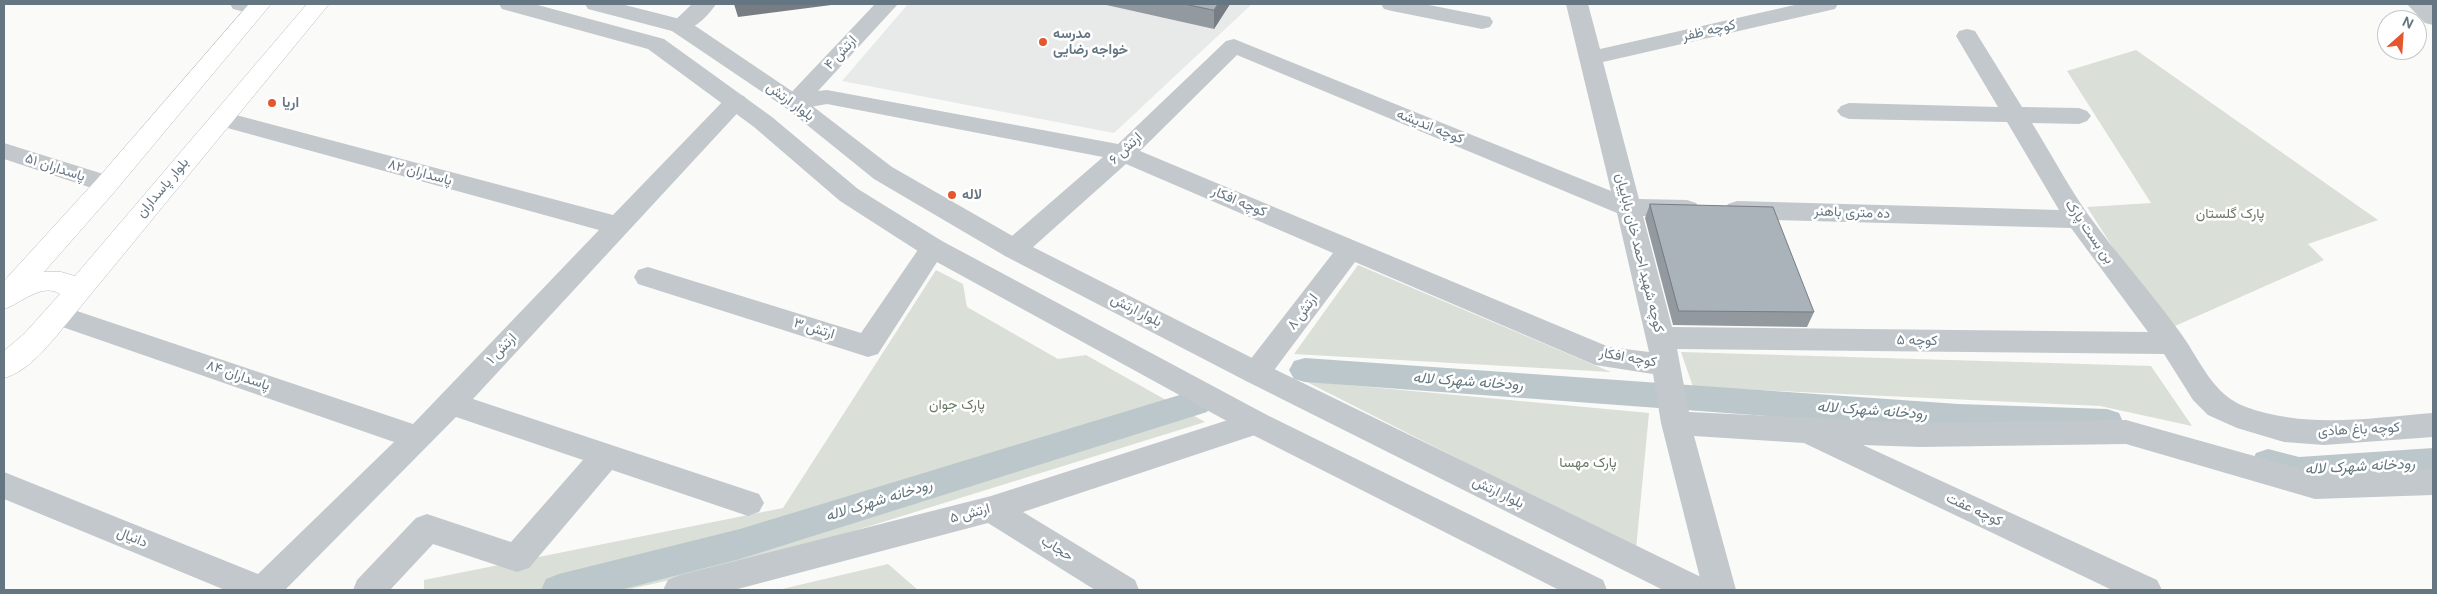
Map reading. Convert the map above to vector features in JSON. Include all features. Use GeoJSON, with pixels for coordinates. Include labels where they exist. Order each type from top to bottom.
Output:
{"type":"FeatureCollection","features":[{"type":"Feature","properties":{"kind":"main road","name":"بلوار پاسداران"},"geometry":{"type":"LineString","coordinates":[[4,367],[34,342],[318,4]]}},
{"type":"Feature","properties":{"kind":"main road"},"geometry":{"type":"LineString","coordinates":[[7,296],[107,184],[252,5]]}},
{"type":"Feature","properties":{"kind":"main road"},"geometry":{"type":"LineString","coordinates":[[41,260],[46,269],[60,273],[80,270],[101,262]]}},
{"type":"Feature","properties":{"kind":"main road"},"geometry":{"type":"LineString","coordinates":[[7,296],[32,283],[54,280],[69,284],[66,304]]}},
{"type":"Feature","properties":{"kind":"street"},"geometry":{"type":"LineString","coordinates":[[510,4],[656,44],[763,122],[849,195],[933,248],[1256,423],[1591,590]]}},
{"type":"Feature","properties":{"kind":"street","name":"بلوار ارتش"},"geometry":{"type":"LineString","coordinates":[[596,4],[680,26],[794,103],[883,173],[1014,249],[1256,373],[1696,590]]}},
{"type":"Feature","properties":{"kind":"street"},"geometry":{"type":"LineString","coordinates":[[680,26],[705,4]]}},
{"type":"Feature","properties":{"kind":"street","name":"ارتش ۴"},"geometry":{"type":"LineString","coordinates":[[794,103],[887,4]]}},
{"type":"Feature","properties":{"kind":"street"},"geometry":{"type":"LineString","coordinates":[[1392,4],[1482,22]]}},
{"type":"Feature","properties":{"kind":"street","name":"کوچه شهید احمد خان باباییان"},"geometry":{"type":"LineString","coordinates":[[1577,4],[1592,58],[1627,207],[1662,338],[1675,416],[1719,590]]}},
{"type":"Feature","properties":{"kind":"street","name":"کوچه ظفر"},"geometry":{"type":"LineString","coordinates":[[1592,58],[1827,4]]}},
{"type":"Feature","properties":{"kind":"street"},"geometry":{"type":"LineString","coordinates":[[2418,4],[2433,18]]}},
{"type":"Feature","properties":{"kind":"street","name":"بن بست پارک"},"geometry":{"type":"LineString","coordinates":[[1967,36],[2078,219],[2172,343]]}},
{"type":"Feature","properties":{"kind":"street","name":"ارتش ۶"},"geometry":{"type":"LineString","coordinates":[[1014,249],[1122,153],[1234,46]]}},
{"type":"Feature","properties":{"kind":"street","name":"کوچه اندیشه"},"geometry":{"type":"LineString","coordinates":[[1234,46],[1627,207]]}},
{"type":"Feature","properties":{"kind":"street","name":"کوچه افکار"},"geometry":{"type":"LineString","coordinates":[[794,103],[826,97],[1122,153],[1605,357],[1668,370]]}},
{"type":"Feature","properties":{"kind":"street","name":"ارتش ۱"},"geometry":{"type":"LineString","coordinates":[[262,590],[418,438],[736,101]]}},
{"type":"Feature","properties":{"kind":"street"},"geometry":{"type":"LineString","coordinates":[[763,122],[794,103]]}},
{"type":"Feature","properties":{"kind":"street"},"geometry":{"type":"LineString","coordinates":[[1849,111],[2079,116]]}},
{"type":"Feature","properties":{"kind":"street","name":"پاسداران ۸۲"},"geometry":{"type":"LineString","coordinates":[[221,119],[619,226]]}},
{"type":"Feature","properties":{"kind":"street","name":"پاسداران ۵۱"},"geometry":{"type":"LineString","coordinates":[[4,151],[107,184]]}},
{"type":"Feature","properties":{"kind":"street","name":"ده متری باهنر"},"geometry":{"type":"LineString","coordinates":[[1627,207],[2078,219]]}},
{"type":"Feature","properties":{"kind":"street","name":"ارتش ۳"},"geometry":{"type":"LineString","coordinates":[[648,277],[868,346],[933,248]]}},
{"type":"Feature","properties":{"kind":"street","name":"ارتش ۸"},"geometry":{"type":"LineString","coordinates":[[1256,373],[1350,250]]}},
{"type":"Feature","properties":{"kind":"street","name":"پاسداران ۸۴"},"geometry":{"type":"LineString","coordinates":[[66,304],[418,438]]}},
{"type":"Feature","properties":{"kind":"street","name":"کوچه ۵"},"geometry":{"type":"LineString","coordinates":[[1662,338],[2172,343]]}},
{"type":"Feature","properties":{"kind":"street","name":"کوچه باغ هادی"},"geometry":{"type":"LineString","coordinates":[[2172,343],[2203,392],[2218,407],[2259,424],[2284,430],[2324,433],[2433,425]]}},
{"type":"Feature","properties":{"kind":"street"},"geometry":{"type":"LineString","coordinates":[[450,403],[748,503]]}},
{"type":"Feature","properties":{"kind":"street"},"geometry":{"type":"LineString","coordinates":[[1675,416],[1803,431],[1920,435],[2126,432],[2315,486],[2433,482]]}},
{"type":"Feature","properties":{"kind":"street","name":"ارتش ۵"},"geometry":{"type":"LineString","coordinates":[[680,590],[991,509],[1256,423]]}},
{"type":"Feature","properties":{"kind":"street","name":"کوچه عفت"},"geometry":{"type":"LineString","coordinates":[[1803,431],[2145,590]]}},
{"type":"Feature","properties":{"kind":"street"},"geometry":{"type":"LineString","coordinates":[[368,590],[427,528],[517,558],[605,456]]}},
{"type":"Feature","properties":{"kind":"street","name":"دانیال"},"geometry":{"type":"LineString","coordinates":[[4,485],[262,590]]}},
{"type":"Feature","properties":{"kind":"street","name":"حجاب"},"geometry":{"type":"LineString","coordinates":[[991,509],[1123,590]]}},
{"type":"Feature","properties":{"kind":"shaded area","name":"مدرسه خواجه رضایی"},"geometry":{"type":"Polygon","coordinates":[[[908,4],[1252,4],[1114,133],[842,81],[908,4]]]}},
{"type":"Feature","properties":{"kind":"green space","name":"پارک گلستان"},"geometry":{"type":"Polygon","coordinates":[[[2136,50],[2378,220],[2308,244],[2324,260],[2166,330],[2087,207],[2151,203],[2067,71],[2136,50]]]}},
{"type":"Feature","properties":{"kind":"green space"},"geometry":{"type":"Polygon","coordinates":[[[1358,265],[1611,372],[1294,354],[1358,265]]]}},
{"type":"Feature","properties":{"kind":"green space","name":"پارک جوان"},"geometry":{"type":"Polygon","coordinates":[[[936,270],[963,284],[967,307],[1058,359],[1086,355],[1205,422],[770,557],[626,590],[424,590],[424,580],[783,508],[936,270]]]}},
{"type":"Feature","properties":{"kind":"green space"},"geometry":{"type":"Polygon","coordinates":[[[1681,352],[2151,366],[2192,426],[2100,406],[1693,387],[1681,352]]]}},
{"type":"Feature","properties":{"kind":"green space","name":"پارک مهسا"},"geometry":{"type":"Polygon","coordinates":[[[1305,381],[1649,413],[1636,549],[1305,381]]]}},
{"type":"Feature","properties":{"kind":"green space"},"geometry":{"type":"Polygon","coordinates":[[[888,564],[918,590],[778,590],[888,564]]]}},
{"type":"Feature","properties":{"kind":"building"},"geometry":{"type":"Polygon","coordinates":[[[1185,4],[1218,4],[1214,10],[1185,4]]]}},
{"type":"Feature","properties":{"kind":"building"},"geometry":{"type":"Polygon","coordinates":[[[1650,204],[1773,207],[1814,312],[1679,311],[1650,204]]]}},
{"type":"Feature","properties":{"kind":"waterway","name":"رودخانه شهرک لاله"},"geometry":{"type":"LineString","coordinates":[[1305,370],[1958,417],[2107,422]]}},
{"type":"Feature","properties":{"kind":"waterway","name":"رودخانه شهرک لاله"},"geometry":{"type":"LineString","coordinates":[[559,590],[740,544],[1196,403]]}},
{"type":"Feature","properties":{"kind":"waterway","name":"رودخانه شهرک لاله"},"geometry":{"type":"LineString","coordinates":[[2268,463],[2299,471],[2433,462]]}},
{"type":"Feature","properties":{"kind":"place","name":"مدرسه خواجه رضایی"},"geometry":{"type":"Point","coordinates":[1043,42]}},
{"type":"Feature","properties":{"kind":"place","name":"اریا"},"geometry":{"type":"Point","coordinates":[272,103]}},
{"type":"Feature","properties":{"kind":"place","name":"لاله"},"geometry":{"type":"Point","coordinates":[952,195]}}]}
